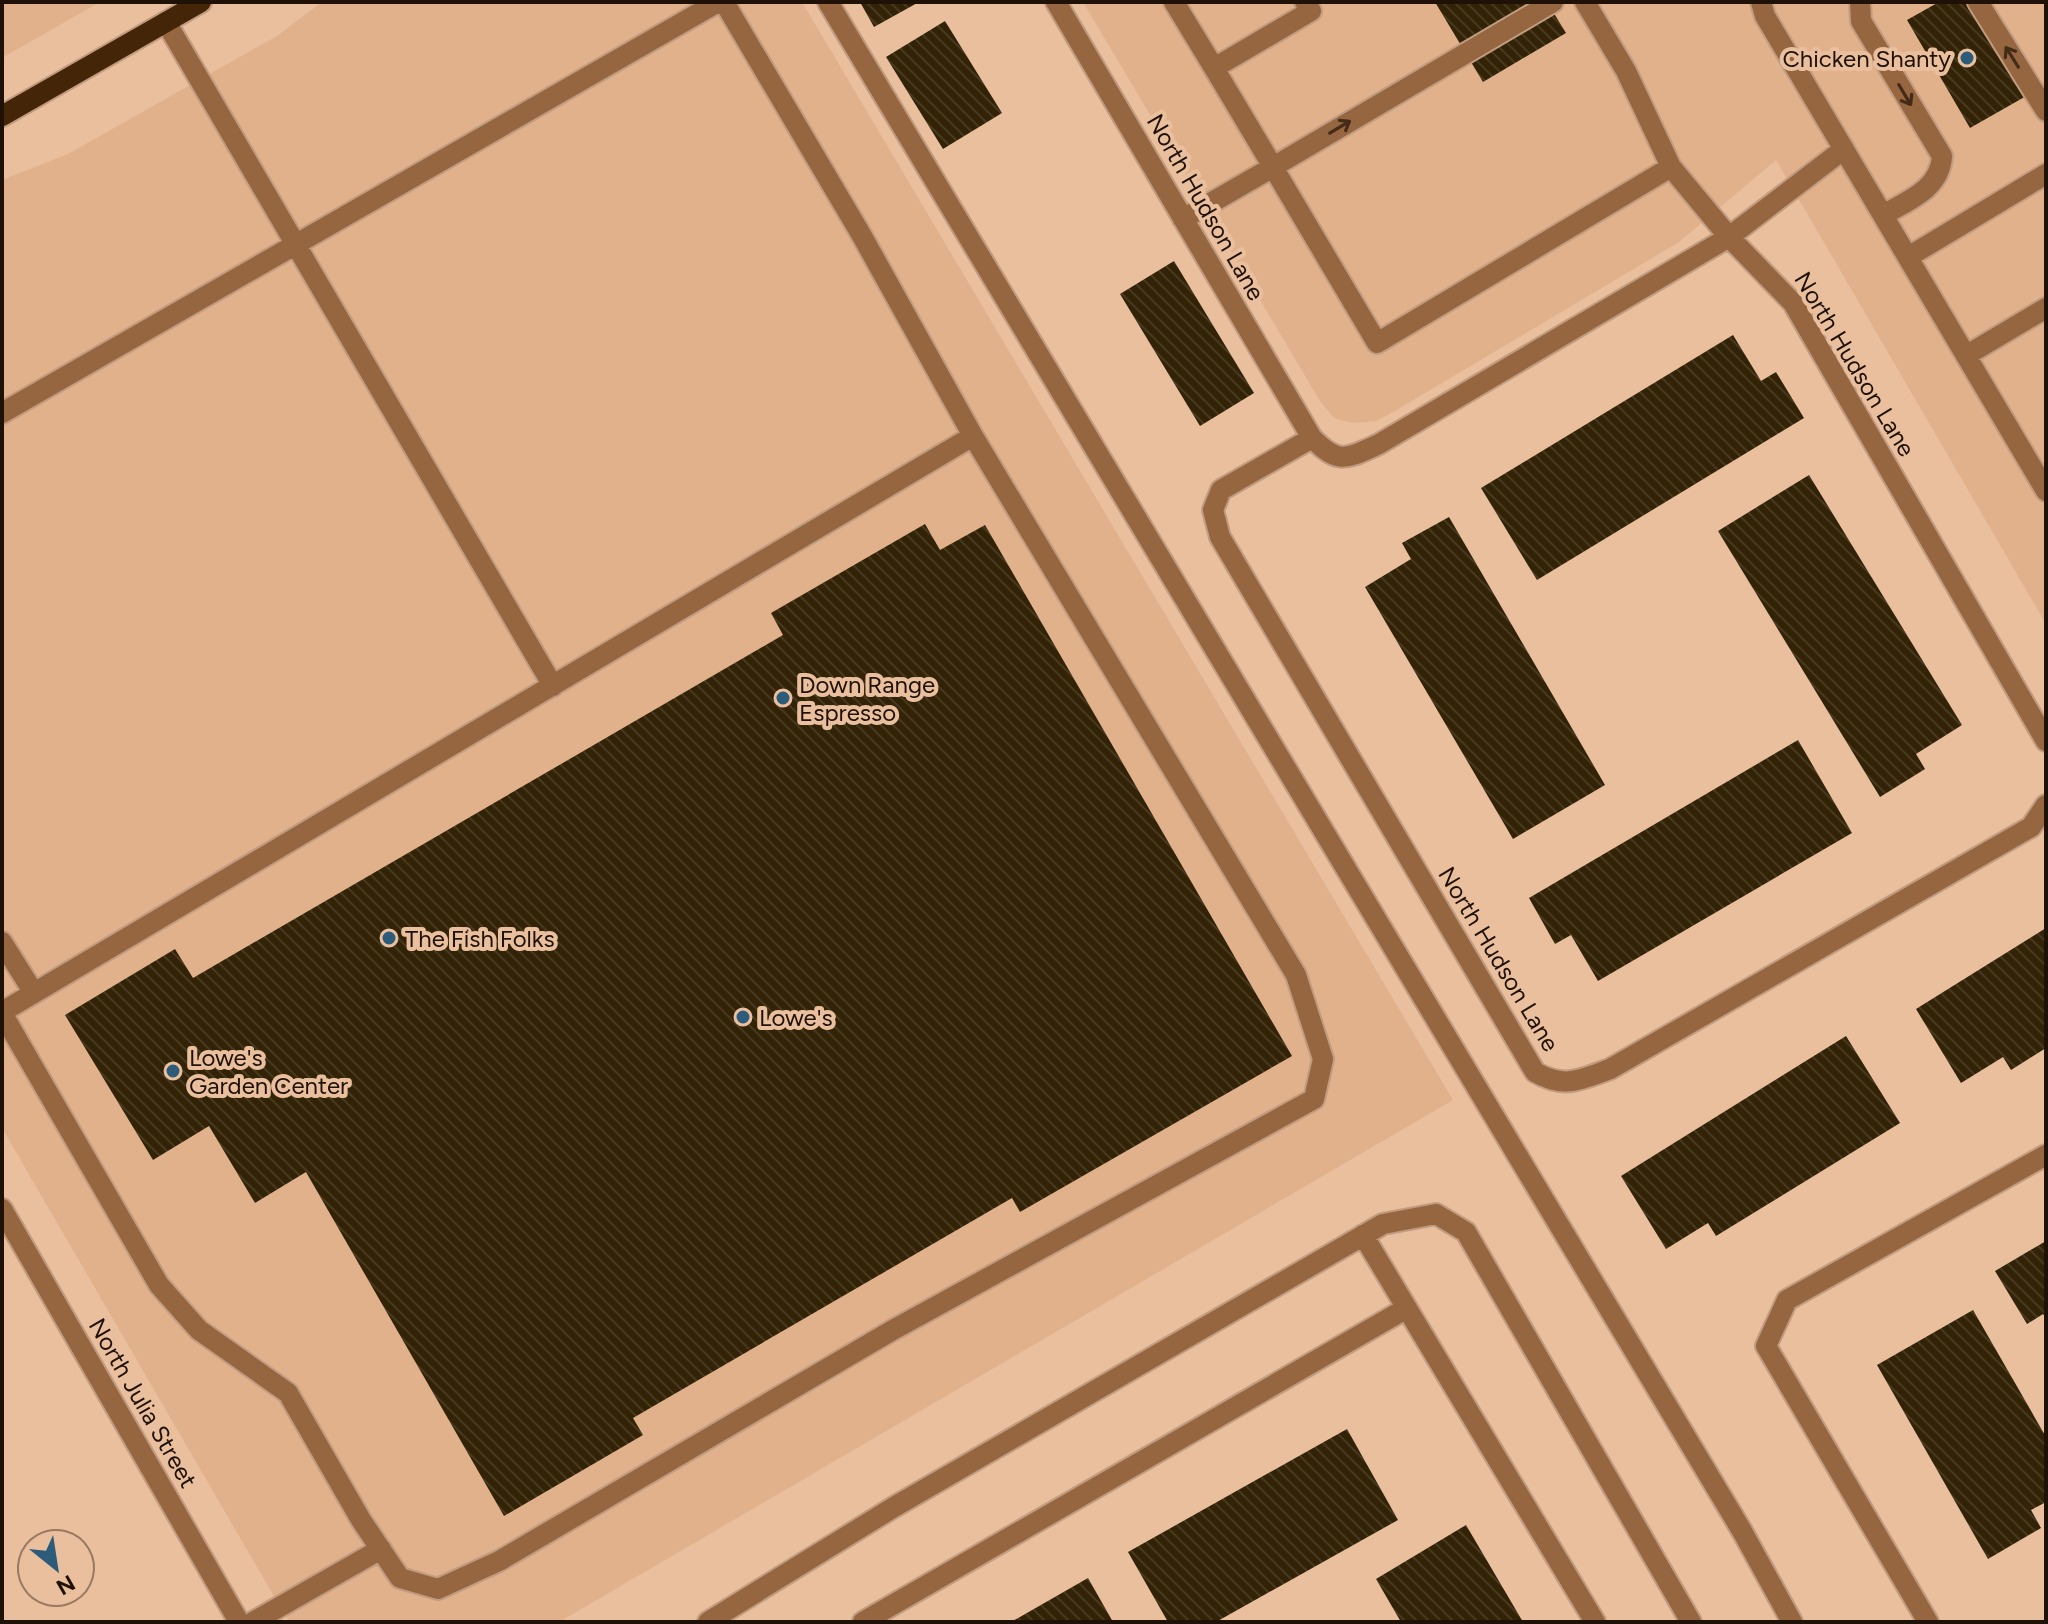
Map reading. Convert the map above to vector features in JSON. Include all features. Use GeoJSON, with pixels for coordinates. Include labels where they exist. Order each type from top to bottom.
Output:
{"type":"FeatureCollection","features":[{"type":"Feature","properties":{"kind":"main road"},"geometry":{"type":"LineString","coordinates":[[2,116],[201,2]]}},
{"type":"Feature","properties":{"kind":"street"},"geometry":{"type":"LineString","coordinates":[[2,413],[721,2],[862,236],[973,436],[1296,975],[1323,1059],[1314,1099],[891,1331],[499,1561],[438,1589],[400,1578],[288,1393],[199,1330],[159,1285],[2,1012],[973,436]]}},
{"type":"Feature","properties":{"kind":"street"},"geometry":{"type":"LineString","coordinates":[[828,2],[1734,1518],[1792,1622]]}},
{"type":"Feature","properties":{"kind":"street","name":"North Hudson Lane"},"geometry":{"type":"LineString","coordinates":[[1056,2],[1312,438],[1330,456],[1347,458],[1379,444],[1729,237],[1793,303],[2046,741]]}},
{"type":"Feature","properties":{"kind":"street"},"geometry":{"type":"LineString","coordinates":[[1174,2],[1377,343],[1671,167]]}},
{"type":"Feature","properties":{"kind":"street"},"geometry":{"type":"LineString","coordinates":[[1214,68],[1311,11],[1305,2]]}},
{"type":"Feature","properties":{"kind":"street"},"geometry":{"type":"LineString","coordinates":[[1183,219],[1553,2]]}},
{"type":"Feature","properties":{"kind":"street"},"geometry":{"type":"LineString","coordinates":[[1585,2],[1626,71],[1671,167],[1729,237],[1844,149]]}},
{"type":"Feature","properties":{"kind":"street"},"geometry":{"type":"LineString","coordinates":[[1761,2],[1765,16],[2046,491]]}},
{"type":"Feature","properties":{"kind":"street"},"geometry":{"type":"LineString","coordinates":[[1860,2],[1861,21],[1942,156],[1941,171],[1930,187],[1883,215]]}},
{"type":"Feature","properties":{"kind":"street"},"geometry":{"type":"LineString","coordinates":[[1978,2],[2046,111]]}},
{"type":"Feature","properties":{"kind":"street"},"geometry":{"type":"LineString","coordinates":[[166,22],[553,686]]}},
{"type":"Feature","properties":{"kind":"street"},"geometry":{"type":"LineString","coordinates":[[1908,257],[2046,174]]}},
{"type":"Feature","properties":{"kind":"street"},"geometry":{"type":"LineString","coordinates":[[1967,355],[2046,308]]}},
{"type":"Feature","properties":{"kind":"street","name":"North Hudson Lane"},"geometry":{"type":"LineString","coordinates":[[1312,438],[1221,490],[1213,510],[1220,537],[1535,1072],[1553,1082],[1578,1081],[1610,1069],[2031,827],[2046,805]]}},
{"type":"Feature","properties":{"kind":"street"},"geometry":{"type":"LineString","coordinates":[[2,942],[34,993]]}},
{"type":"Feature","properties":{"kind":"street"},"geometry":{"type":"LineString","coordinates":[[1928,1622],[1766,1346],[1787,1300],[2046,1155]]}},
{"type":"Feature","properties":{"kind":"street","name":"North Julia Street"},"geometry":{"type":"LineString","coordinates":[[2,1209],[8,1234],[239,1622]]}},
{"type":"Feature","properties":{"kind":"street"},"geometry":{"type":"LineString","coordinates":[[708,1622],[894,1507],[1363,1235],[1383,1224],[1436,1214],[1466,1232],[1691,1622]]}},
{"type":"Feature","properties":{"kind":"street"},"geometry":{"type":"LineString","coordinates":[[1363,1235],[1595,1622]]}},
{"type":"Feature","properties":{"kind":"street"},"geometry":{"type":"LineString","coordinates":[[863,1622],[1407,1308]]}},
{"type":"Feature","properties":{"kind":"street"},"geometry":{"type":"LineString","coordinates":[[253,1622],[381,1549]]}},
{"type":"Feature","properties":{"kind":"shaded area"},"geometry":{"type":"Polygon","coordinates":[[[2,2],[100,2],[2,58],[2,2]]]}},
{"type":"Feature","properties":{"kind":"shaded area"},"geometry":{"type":"Polygon","coordinates":[[[322,2],[802,2],[1453,1100],[559,1622],[289,1622],[2,1128],[2,180],[68,154],[277,36],[322,2]]]}},
{"type":"Feature","properties":{"kind":"shaded area"},"geometry":{"type":"Polygon","coordinates":[[[1083,2],[2046,2],[2046,624],[1776,160],[1679,242],[1395,411],[1376,421],[1353,423],[1334,418],[1320,401],[1083,2]]]}},
{"type":"Feature","properties":{"kind":"building"},"geometry":{"type":"Polygon","coordinates":[[[860,2],[919,2],[874,27],[860,2]]]}},
{"type":"Feature","properties":{"kind":"building"},"geometry":{"type":"Polygon","coordinates":[[[1435,2],[1547,2],[1566,33],[1483,82],[1435,2]]]}},
{"type":"Feature","properties":{"kind":"building","name":"Chicken Shanty"},"geometry":{"type":"Polygon","coordinates":[[[1939,2],[1974,2],[2028,95],[1970,128],[1907,20],[1939,2]]]}},
{"type":"Feature","properties":{"kind":"building"},"geometry":{"type":"Polygon","coordinates":[[[945,21],[1002,113],[943,149],[886,57],[945,21]]]}},
{"type":"Feature","properties":{"kind":"building"},"geometry":{"type":"Polygon","coordinates":[[[1174,261],[1254,393],[1200,426],[1120,294],[1174,261]]]}},
{"type":"Feature","properties":{"kind":"building"},"geometry":{"type":"Polygon","coordinates":[[[1733,335],[1761,381],[1776,372],[1804,418],[1537,580],[1481,488],[1733,335]]]}},
{"type":"Feature","properties":{"kind":"building"},"geometry":{"type":"Polygon","coordinates":[[[1809,475],[1962,725],[1916,754],[1925,769],[1880,797],[1718,531],[1809,475]]]}},
{"type":"Feature","properties":{"kind":"building"},"geometry":{"type":"Polygon","coordinates":[[[1449,517],[1605,785],[1513,839],[1365,587],[1411,559],[1402,543],[1449,517]]]}},
{"type":"Feature","properties":{"kind":"building","name":"Lowe's"},"geometry":{"type":"Polygon","coordinates":[[[925,524],[940,550],[985,525],[1292,1056],[1020,1212],[1012,1198],[633,1418],[643,1435],[504,1516],[306,1172],[255,1203],[209,1126],[153,1160],[65,1015],[175,949],[193,978],[783,635],[771,613],[925,524]]]}},
{"type":"Feature","properties":{"kind":"building"},"geometry":{"type":"Polygon","coordinates":[[[1798,740],[1852,833],[1598,981],[1571,935],[1555,944],[1529,898],[1798,740]]]}},
{"type":"Feature","properties":{"kind":"building"},"geometry":{"type":"Polygon","coordinates":[[[2046,928],[2046,1048],[2011,1070],[2003,1057],[1961,1083],[1916,1009],[2046,928]]]}},
{"type":"Feature","properties":{"kind":"building"},"geometry":{"type":"Polygon","coordinates":[[[1846,1036],[1900,1123],[1716,1236],[1708,1223],[1666,1249],[1621,1176],[1846,1036]]]}},
{"type":"Feature","properties":{"kind":"building"},"geometry":{"type":"Polygon","coordinates":[[[2046,1241],[2046,1318],[2043,1314],[2027,1324],[1995,1271],[2046,1241]]]}},
{"type":"Feature","properties":{"kind":"building"},"geometry":{"type":"Polygon","coordinates":[[[1973,1310],[2046,1437],[2046,1502],[2031,1510],[2041,1528],[1988,1559],[1877,1365],[1973,1310]]]}},
{"type":"Feature","properties":{"kind":"building"},"geometry":{"type":"Polygon","coordinates":[[[1347,1429],[1398,1520],[1216,1622],[1168,1622],[1128,1552],[1347,1429]]]}},
{"type":"Feature","properties":{"kind":"building"},"geometry":{"type":"Polygon","coordinates":[[[1466,1525],[1523,1622],[1401,1622],[1376,1579],[1466,1525]]]}},
{"type":"Feature","properties":{"kind":"building"},"geometry":{"type":"Polygon","coordinates":[[[1088,1578],[1113,1622],[1011,1622],[1088,1578]]]}},
{"type":"Feature","properties":{"kind":"place","name":"Chicken Shanty"},"geometry":{"type":"Point","coordinates":[1967,58]}},
{"type":"Feature","properties":{"kind":"place","name":"Down Range Espresso"},"geometry":{"type":"Point","coordinates":[783,698]}},
{"type":"Feature","properties":{"kind":"place","name":"The Fish Folks"},"geometry":{"type":"Point","coordinates":[389,938]}},
{"type":"Feature","properties":{"kind":"place","name":"Lowe's"},"geometry":{"type":"Point","coordinates":[743,1017]}},
{"type":"Feature","properties":{"kind":"place","name":"Lowe's Garden Center"},"geometry":{"type":"Point","coordinates":[173,1071]}}]}
